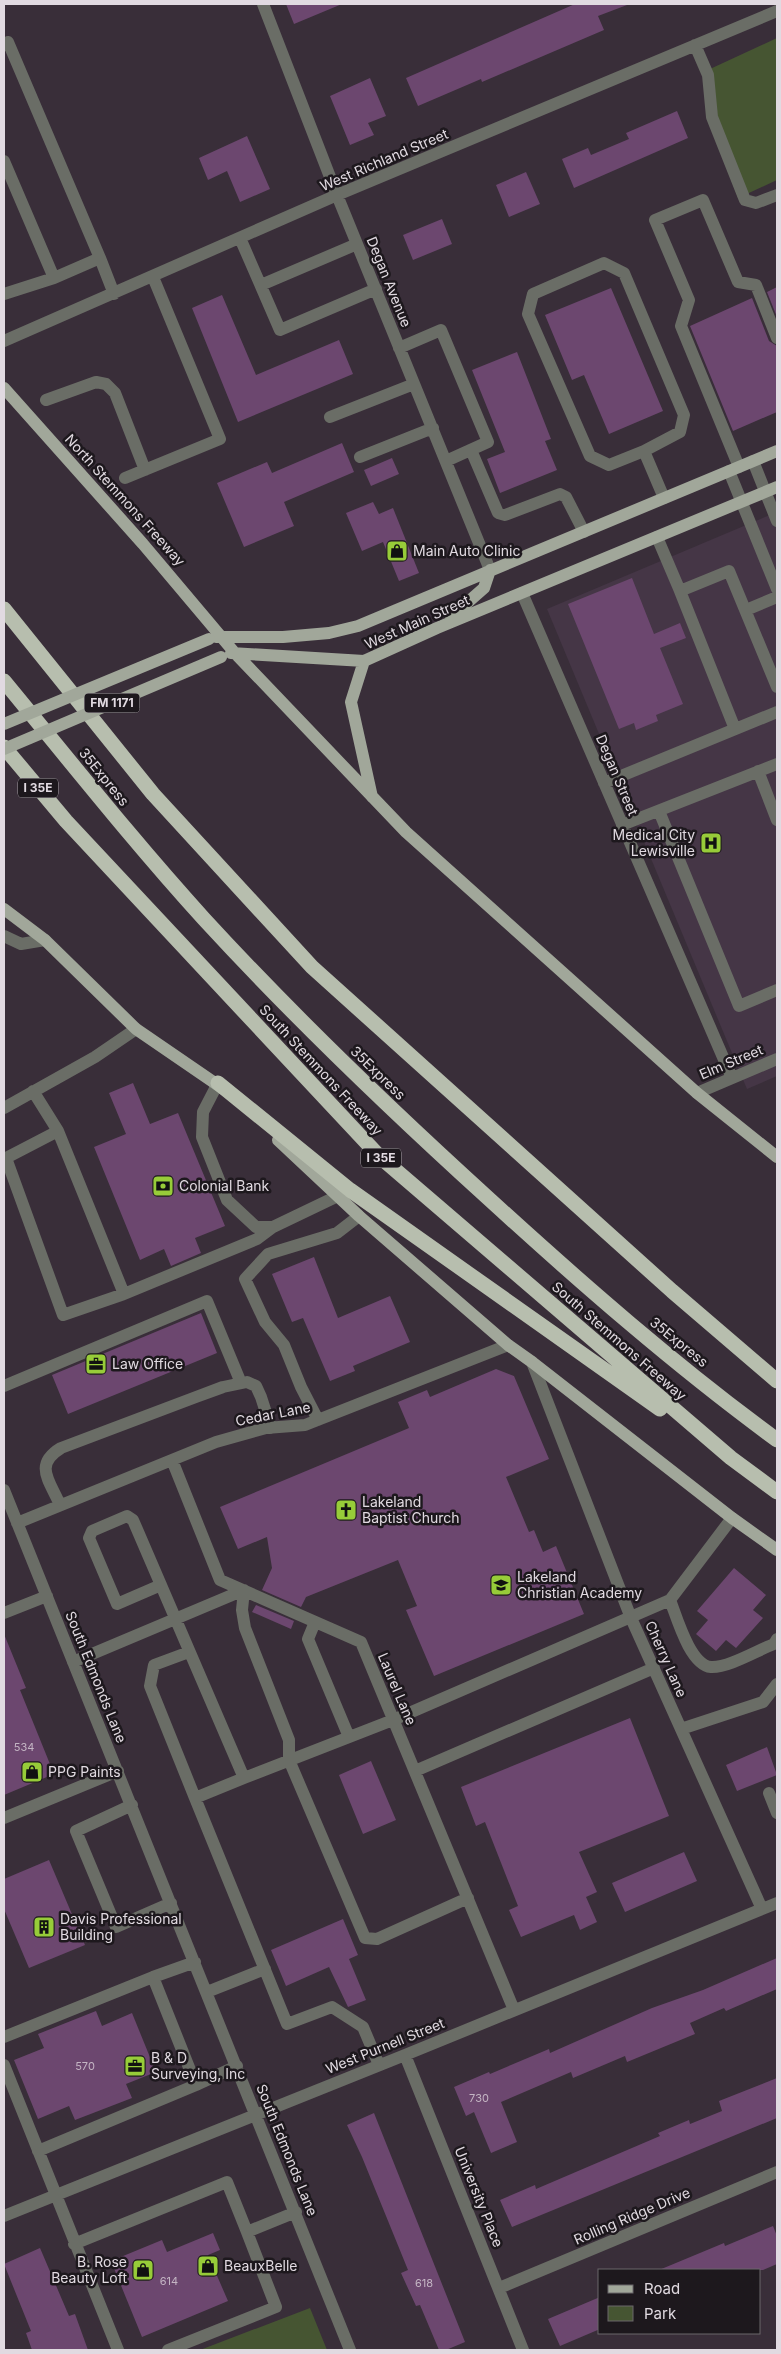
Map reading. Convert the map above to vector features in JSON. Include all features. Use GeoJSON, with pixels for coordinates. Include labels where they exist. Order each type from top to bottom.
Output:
{"type":"FeatureCollection","features":[{"type":"Feature","properties":{"kind":"highway"},"geometry":{"type":"LineString","coordinates":[[4,609],[153,794],[312,967],[672,1291],[777,1381]]}},
{"type":"Feature","properties":{"kind":"highway","name":"35Express"},"geometry":{"type":"LineString","coordinates":[[4,681],[117,819],[203,917],[295,1015],[389,1107],[575,1276],[662,1350],[777,1440]]}},
{"type":"Feature","properties":{"kind":"highway","name":"South Stemmons Freeway"},"geometry":{"type":"LineString","coordinates":[[6,750],[66,821],[379,1156],[730,1458],[777,1492]]}},
{"type":"Feature","properties":{"kind":"highway"},"geometry":{"type":"LineString","coordinates":[[218,1084],[344,1193],[730,1458]]}},
{"type":"Feature","properties":{"kind":"main road","name":"North Stemmons Freeway"},"geometry":{"type":"LineString","coordinates":[[4,388],[215,637]]}},
{"type":"Feature","properties":{"kind":"main road","name":"West Main Street"},"geometry":{"type":"LineString","coordinates":[[4,724],[215,637],[283,637],[328,633],[348,629],[777,451]]}},
{"type":"Feature","properties":{"kind":"main road","name":"West Main Street"},"geometry":{"type":"LineString","coordinates":[[6,750],[234,652],[364,661],[437,628],[771,490]]}},
{"type":"Feature","properties":{"kind":"main road"},"geometry":{"type":"LineString","coordinates":[[437,628],[484,588],[490,570]]}},
{"type":"Feature","properties":{"kind":"main road"},"geometry":{"type":"LineString","coordinates":[[215,637],[234,652],[373,800],[412,838],[697,1092],[777,1157]]}},
{"type":"Feature","properties":{"kind":"main road"},"geometry":{"type":"LineString","coordinates":[[364,661],[351,702],[358,742],[373,800]]}},
{"type":"Feature","properties":{"kind":"main road"},"geometry":{"type":"LineString","coordinates":[[4,909],[45,940],[136,1029],[218,1084]]}},
{"type":"Feature","properties":{"kind":"main road"},"geometry":{"type":"LineString","coordinates":[[344,1193],[359,1216],[508,1345],[732,1518],[777,1550]]}},
{"type":"Feature","properties":{"kind":"street","name":"Degan Avenue"},"geometry":{"type":"LineString","coordinates":[[263,4],[337,195],[490,570]]}},
{"type":"Feature","properties":{"kind":"street","name":"West Richland Street"},"geometry":{"type":"LineString","coordinates":[[4,341],[337,195],[777,11]]}},
{"type":"Feature","properties":{"kind":"street"},"geometry":{"type":"LineString","coordinates":[[4,45],[8,42],[114,294]]}},
{"type":"Feature","properties":{"kind":"street"},"geometry":{"type":"LineString","coordinates":[[696,45],[708,75],[712,117],[745,200],[756,203],[777,194]]}},
{"type":"Feature","properties":{"kind":"street"},"geometry":{"type":"LineString","coordinates":[[4,161],[54,278]]}},
{"type":"Feature","properties":{"kind":"street"},"geometry":{"type":"LineString","coordinates":[[777,338],[756,285],[738,282],[703,200],[655,220],[689,300],[682,326],[734,469],[741,501],[777,588]]}},
{"type":"Feature","properties":{"kind":"street"},"geometry":{"type":"LineString","coordinates":[[240,238],[280,330],[376,289]]}},
{"type":"Feature","properties":{"kind":"street"},"geometry":{"type":"LineString","coordinates":[[261,285],[357,244]]}},
{"type":"Feature","properties":{"kind":"street"},"geometry":{"type":"LineString","coordinates":[[4,294],[54,278],[100,258]]}},
{"type":"Feature","properties":{"kind":"street"},"geometry":{"type":"LineString","coordinates":[[604,263],[624,273],[684,415],[680,432],[644,451],[609,465],[590,456],[528,314],[533,294],[604,263]]}},
{"type":"Feature","properties":{"kind":"street"},"geometry":{"type":"LineString","coordinates":[[125,478],[220,439],[153,277]]}},
{"type":"Feature","properties":{"kind":"street"},"geometry":{"type":"LineString","coordinates":[[400,348],[441,330],[488,442],[446,461]]}},
{"type":"Feature","properties":{"kind":"street"},"geometry":{"type":"LineString","coordinates":[[46,400],[96,382],[106,384],[115,393],[145,470]]}},
{"type":"Feature","properties":{"kind":"street"},"geometry":{"type":"LineString","coordinates":[[330,417],[414,384]]}},
{"type":"Feature","properties":{"kind":"street"},"geometry":{"type":"LineString","coordinates":[[360,457],[433,428]]}},
{"type":"Feature","properties":{"kind":"street"},"geometry":{"type":"LineString","coordinates":[[471,450],[498,513],[505,515],[560,494],[566,497],[584,532]]}},
{"type":"Feature","properties":{"kind":"street"},"geometry":{"type":"LineString","coordinates":[[644,451],[664,498]]}},
{"type":"Feature","properties":{"kind":"street"},"geometry":{"type":"LineString","coordinates":[[753,461],[771,490],[777,521]]}},
{"type":"Feature","properties":{"kind":"street"},"geometry":{"type":"LineString","coordinates":[[657,537],[735,729]]}},
{"type":"Feature","properties":{"kind":"street"},"geometry":{"type":"LineString","coordinates":[[680,591],[729,571],[777,687]]}},
{"type":"Feature","properties":{"kind":"street","name":"Degan Street"},"geometry":{"type":"LineString","coordinates":[[522,593],[732,1078]]}},
{"type":"Feature","properties":{"kind":"street"},"geometry":{"type":"LineString","coordinates":[[746,610],[777,597]]}},
{"type":"Feature","properties":{"kind":"street"},"geometry":{"type":"LineString","coordinates":[[604,783],[777,712]]}},
{"type":"Feature","properties":{"kind":"street"},"geometry":{"type":"LineString","coordinates":[[622,825],[777,764]]}},
{"type":"Feature","properties":{"kind":"street"},"geometry":{"type":"LineString","coordinates":[[758,771],[777,820]]}},
{"type":"Feature","properties":{"kind":"street"},"geometry":{"type":"LineString","coordinates":[[659,810],[739,1006],[777,990]]}},
{"type":"Feature","properties":{"kind":"street"},"geometry":{"type":"LineString","coordinates":[[4,936],[21,944],[45,940]]}},
{"type":"Feature","properties":{"kind":"street"},"geometry":{"type":"LineString","coordinates":[[4,1108],[95,1057],[136,1029]]}},
{"type":"Feature","properties":{"kind":"street","name":"Elm Street"},"geometry":{"type":"LineString","coordinates":[[697,1092],[777,1059]]}},
{"type":"Feature","properties":{"kind":"street"},"geometry":{"type":"LineString","coordinates":[[218,1084],[204,1112],[202,1137],[228,1200],[256,1227],[273,1227]]}},
{"type":"Feature","properties":{"kind":"street"},"geometry":{"type":"LineString","coordinates":[[33,1092],[58,1131],[124,1294]]}},
{"type":"Feature","properties":{"kind":"street"},"geometry":{"type":"LineString","coordinates":[[58,1131],[6,1158],[63,1315],[124,1294],[229,1252],[257,1239],[273,1227],[344,1193]]}},
{"type":"Feature","properties":{"kind":"street"},"geometry":{"type":"LineString","coordinates":[[318,1420],[301,1388],[284,1345],[265,1322],[245,1279],[268,1254],[337,1233],[359,1216]]}},
{"type":"Feature","properties":{"kind":"street"},"geometry":{"type":"LineString","coordinates":[[4,1386],[207,1301],[241,1384]]}},
{"type":"Feature","properties":{"kind":"street","name":"Cedar Lane"},"geometry":{"type":"LineString","coordinates":[[11,1516],[60,1505],[216,1442],[271,1428],[305,1425],[508,1345]]}},
{"type":"Feature","properties":{"kind":"street","name":"Cherry Lane"},"geometry":{"type":"LineString","coordinates":[[532,1362],[631,1618],[762,1909]]}},
{"type":"Feature","properties":{"kind":"street"},"geometry":{"type":"LineString","coordinates":[[60,1505],[45,1470],[45,1463],[50,1454],[187,1400],[223,1387],[247,1382],[256,1386],[262,1397],[271,1428]]}},
{"type":"Feature","properties":{"kind":"street","name":"Laurel Lane"},"geometry":{"type":"LineString","coordinates":[[172,1460],[220,1580],[361,1642],[514,2010]]}},
{"type":"Feature","properties":{"kind":"street","name":"South Edmonds Lane"},"geometry":{"type":"LineString","coordinates":[[4,1490],[11,1516],[74,1662],[350,2350]]}},
{"type":"Feature","properties":{"kind":"street"},"geometry":{"type":"LineString","coordinates":[[161,1585],[117,1604],[89,1538],[92,1532],[127,1516],[133,1520],[161,1585],[189,1652],[244,1778]]}},
{"type":"Feature","properties":{"kind":"street"},"geometry":{"type":"LineString","coordinates":[[195,1798],[393,1720],[670,1600],[732,1518]]}},
{"type":"Feature","properties":{"kind":"street"},"geometry":{"type":"LineString","coordinates":[[74,1662],[244,1590],[242,1610],[245,1628],[289,1740],[289,1760],[365,1938],[377,1939],[468,1898]]}},
{"type":"Feature","properties":{"kind":"street"},"geometry":{"type":"LineString","coordinates":[[4,1613],[47,1596]]}},
{"type":"Feature","properties":{"kind":"street"},"geometry":{"type":"LineString","coordinates":[[670,1600],[692,1654],[700,1662],[712,1667],[730,1662],[774,1644],[777,1639]]}},
{"type":"Feature","properties":{"kind":"street"},"geometry":{"type":"LineString","coordinates":[[315,1622],[308,1639],[348,1737]]}},
{"type":"Feature","properties":{"kind":"street"},"geometry":{"type":"LineString","coordinates":[[189,1652],[154,1665],[150,1686],[287,2024],[332,2007],[363,2027],[379,2065]]}},
{"type":"Feature","properties":{"kind":"street"},"geometry":{"type":"LineString","coordinates":[[415,1771],[654,1668]]}},
{"type":"Feature","properties":{"kind":"street"},"geometry":{"type":"LineString","coordinates":[[681,1729],[763,1702],[777,1684]]}},
{"type":"Feature","properties":{"kind":"street"},"geometry":{"type":"LineString","coordinates":[[4,1818],[118,1771]]}},
{"type":"Feature","properties":{"kind":"street"},"geometry":{"type":"LineString","coordinates":[[770,1793],[777,1812]]}},
{"type":"Feature","properties":{"kind":"street"},"geometry":{"type":"LineString","coordinates":[[132,1805],[76,1831],[116,1927],[171,1903]]}},
{"type":"Feature","properties":{"kind":"street","name":"West Purnell Street"},"geometry":{"type":"LineString","coordinates":[[4,2216],[777,1903]]}},
{"type":"Feature","properties":{"kind":"street"},"geometry":{"type":"LineString","coordinates":[[4,2037],[195,1962]]}},
{"type":"Feature","properties":{"kind":"street"},"geometry":{"type":"LineString","coordinates":[[207,1992],[265,1969]]}},
{"type":"Feature","properties":{"kind":"street"},"geometry":{"type":"LineString","coordinates":[[153,1977],[196,2084]]}},
{"type":"Feature","properties":{"kind":"street","name":"University Place"},"geometry":{"type":"LineString","coordinates":[[405,2055],[523,2350]]}},
{"type":"Feature","properties":{"kind":"street"},"geometry":{"type":"LineString","coordinates":[[4,2065],[118,2350]]}},
{"type":"Feature","properties":{"kind":"street"},"geometry":{"type":"LineString","coordinates":[[38,2151],[237,2066]]}},
{"type":"Feature","properties":{"kind":"street","name":"Rolling Ridge Drive"},"geometry":{"type":"LineString","coordinates":[[499,2288],[777,2172]]}},
{"type":"Feature","properties":{"kind":"street"},"geometry":{"type":"LineString","coordinates":[[74,2244],[227,2182],[276,2307],[168,2350]]}},
{"type":"Feature","properties":{"kind":"street"},"geometry":{"type":"LineString","coordinates":[[247,2232],[296,2212]]}},
{"type":"Feature","properties":{"kind":"shaded area","name":"Medical City Lewisville"},"geometry":{"type":"Polygon","coordinates":[[[777,512],[777,1076],[747,1089],[547,609],[777,512]]]}},
{"type":"Feature","properties":{"kind":"green space"},"geometry":{"type":"Polygon","coordinates":[[[777,38],[777,180],[738,198],[710,123],[710,69],[777,38]]]}},
{"type":"Feature","properties":{"kind":"green space"},"geometry":{"type":"Polygon","coordinates":[[[310,2308],[327,2350],[200,2350],[310,2308]]]}},
{"type":"Feature","properties":{"kind":"building"},"geometry":{"type":"Polygon","coordinates":[[[286,4],[342,4],[294,24],[286,4]]]}},
{"type":"Feature","properties":{"kind":"building"},"geometry":{"type":"Polygon","coordinates":[[[575,4],[627,5],[598,16],[604,30],[482,82],[481,79],[418,106],[406,78],[575,4]]]}},
{"type":"Feature","properties":{"kind":"building"},"geometry":{"type":"Polygon","coordinates":[[[370,78],[386,116],[368,123],[374,135],[350,145],[330,96],[370,78]]]}},
{"type":"Feature","properties":{"kind":"building"},"geometry":{"type":"Polygon","coordinates":[[[677,111],[688,138],[574,188],[562,159],[588,148],[591,155],[629,139],[626,133],[677,111]]]}},
{"type":"Feature","properties":{"kind":"building"},"geometry":{"type":"Polygon","coordinates":[[[247,136],[270,189],[240,202],[227,171],[208,180],[199,158],[247,136]]]}},
{"type":"Feature","properties":{"kind":"building"},"geometry":{"type":"Polygon","coordinates":[[[526,172],[540,204],[509,217],[496,185],[526,172]]]}},
{"type":"Feature","properties":{"kind":"building"},"geometry":{"type":"Polygon","coordinates":[[[442,219],[452,244],[413,260],[403,235],[442,219]]]}},
{"type":"Feature","properties":{"kind":"building"},"geometry":{"type":"Polygon","coordinates":[[[777,287],[777,317],[767,292],[777,287]]]}},
{"type":"Feature","properties":{"kind":"building"},"geometry":{"type":"Polygon","coordinates":[[[611,288],[663,411],[609,434],[584,375],[572,380],[545,315],[611,288]]]}},
{"type":"Feature","properties":{"kind":"building"},"geometry":{"type":"Polygon","coordinates":[[[222,295],[256,375],[339,340],[353,374],[238,422],[192,308],[222,295]]]}},
{"type":"Feature","properties":{"kind":"building"},"geometry":{"type":"Polygon","coordinates":[[[752,298],[769,341],[777,346],[777,412],[733,431],[690,326],[752,298]]]}},
{"type":"Feature","properties":{"kind":"building"},"geometry":{"type":"Polygon","coordinates":[[[517,352],[551,439],[545,441],[557,470],[500,493],[487,459],[505,452],[472,370],[517,352]]]}},
{"type":"Feature","properties":{"kind":"building"},"geometry":{"type":"Polygon","coordinates":[[[342,443],[354,472],[284,502],[294,526],[244,547],[217,483],[267,462],[272,473],[342,443]]]}},
{"type":"Feature","properties":{"kind":"building"},"geometry":{"type":"Polygon","coordinates":[[[392,458],[399,474],[371,486],[364,470],[392,458]]]}},
{"type":"Feature","properties":{"kind":"building"},"geometry":{"type":"Polygon","coordinates":[[[373,502],[379,514],[393,508],[419,573],[399,581],[383,542],[362,551],[346,513],[373,502]]]}},
{"type":"Feature","properties":{"kind":"building"},"geometry":{"type":"Polygon","coordinates":[[[632,578],[654,634],[680,623],[686,638],[660,648],[683,704],[656,715],[658,721],[636,730],[634,723],[619,729],[568,604],[632,578]]]}},
{"type":"Feature","properties":{"kind":"building"},"geometry":{"type":"Polygon","coordinates":[[[133,1083],[150,1124],[178,1113],[225,1226],[195,1238],[201,1253],[171,1266],[164,1249],[140,1260],[94,1147],[126,1134],[109,1093],[133,1083]]]}},
{"type":"Feature","properties":{"kind":"building"},"geometry":{"type":"Polygon","coordinates":[[[314,1257],[338,1318],[390,1296],[410,1342],[353,1366],[355,1371],[330,1381],[303,1318],[292,1322],[272,1274],[314,1257]]]}},
{"type":"Feature","properties":{"kind":"building"},"geometry":{"type":"Polygon","coordinates":[[[201,1313],[217,1353],[68,1414],[52,1375],[201,1313]]]}},
{"type":"Feature","properties":{"kind":"building"},"geometry":{"type":"Polygon","coordinates":[[[496,1369],[514,1376],[549,1459],[506,1477],[529,1532],[534,1530],[543,1552],[556,1546],[584,1614],[434,1676],[406,1610],[417,1606],[398,1560],[306,1597],[301,1607],[262,1590],[272,1568],[267,1537],[238,1549],[220,1507],[409,1428],[398,1402],[427,1390],[430,1397],[496,1369]]]}},
{"type":"Feature","properties":{"kind":"building"},"geometry":{"type":"Polygon","coordinates":[[[734,1568],[766,1595],[753,1610],[763,1618],[736,1648],[726,1640],[716,1651],[696,1634],[708,1620],[697,1611],[734,1568]]]}},
{"type":"Feature","properties":{"kind":"building"},"geometry":{"type":"Polygon","coordinates":[[[256,1605],[294,1621],[291,1629],[252,1612],[256,1605]]]}},
{"type":"Feature","properties":{"kind":"building"},"geometry":{"type":"Polygon","coordinates":[[[4,1634],[26,1688],[20,1690],[54,1774],[4,1795],[4,1634]]]}},
{"type":"Feature","properties":{"kind":"building"},"geometry":{"type":"Polygon","coordinates":[[[630,1718],[669,1816],[579,1852],[597,1892],[586,1897],[597,1922],[580,1930],[574,1915],[521,1937],[509,1910],[518,1906],[485,1822],[476,1826],[461,1787],[630,1718]]]}},
{"type":"Feature","properties":{"kind":"building"},"geometry":{"type":"Polygon","coordinates":[[[767,1747],[777,1775],[737,1791],[726,1765],[767,1747]]]}},
{"type":"Feature","properties":{"kind":"building"},"geometry":{"type":"Polygon","coordinates":[[[371,1761],[396,1820],[363,1834],[339,1775],[371,1761]]]}},
{"type":"Feature","properties":{"kind":"building"},"geometry":{"type":"Polygon","coordinates":[[[684,1852],[697,1881],[625,1912],[612,1883],[684,1852]]]}},
{"type":"Feature","properties":{"kind":"building","name":"Davis Professional Building"},"geometry":{"type":"Polygon","coordinates":[[[49,1860],[85,1945],[29,1968],[4,1909],[4,1879],[49,1860]]]}},
{"type":"Feature","properties":{"kind":"building"},"geometry":{"type":"Polygon","coordinates":[[[343,1919],[358,1955],[349,1959],[366,2000],[348,2007],[329,1967],[286,1986],[271,1950],[343,1919]]]}},
{"type":"Feature","properties":{"kind":"building"},"geometry":{"type":"Polygon","coordinates":[[[777,1958],[777,1989],[726,2011],[724,2008],[690,2023],[695,2034],[627,2062],[625,2056],[573,2078],[571,2072],[501,2102],[517,2142],[491,2153],[474,2112],[466,2116],[454,2087],[549,2049],[550,2053],[652,2008],[703,1990],[777,1958]]]}},
{"type":"Feature","properties":{"kind":"building"},"geometry":{"type":"Polygon","coordinates":[[[96,2011],[102,2026],[132,2013],[156,2072],[126,2084],[132,2098],[75,2120],[69,2106],[38,2119],[14,2060],[44,2048],[38,2034],[96,2011]]]}},
{"type":"Feature","properties":{"kind":"building"},"geometry":{"type":"Polygon","coordinates":[[[777,2078],[777,2118],[512,2227],[500,2200],[535,2185],[536,2189],[660,2136],[658,2133],[689,2120],[690,2124],[722,2111],[719,2101],[777,2078]]]}},
{"type":"Feature","properties":{"kind":"building"},"geometry":{"type":"Polygon","coordinates":[[[374,2113],[465,2342],[446,2350],[439,2350],[420,2305],[416,2306],[401,2273],[408,2270],[347,2125],[374,2113]]]}},
{"type":"Feature","properties":{"kind":"building"},"geometry":{"type":"Polygon","coordinates":[[[773,2226],[777,2236],[777,2264],[763,2270],[661,2269],[724,2243],[725,2246],[773,2226]]]}},
{"type":"Feature","properties":{"kind":"building"},"geometry":{"type":"Polygon","coordinates":[[[213,2233],[220,2250],[208,2255],[228,2301],[142,2337],[111,2261],[162,2240],[167,2252],[213,2233]]]}},
{"type":"Feature","properties":{"kind":"building"},"geometry":{"type":"Polygon","coordinates":[[[40,2248],[69,2316],[75,2314],[88,2350],[32,2350],[26,2333],[31,2331],[4,2264],[40,2248]]]}},
{"type":"Feature","properties":{"kind":"building"},"geometry":{"type":"Polygon","coordinates":[[[598,2298],[598,2330],[560,2346],[548,2319],[598,2298]]]}},
{"type":"Feature","properties":{"kind":"place","name":"Main Auto Clinic"},"geometry":{"type":"Point","coordinates":[397,551]}},
{"type":"Feature","properties":{"kind":"place","name":"Medical City Lewisville"},"geometry":{"type":"Point","coordinates":[711,843]}},
{"type":"Feature","properties":{"kind":"place","name":"Colonial Bank"},"geometry":{"type":"Point","coordinates":[163,1186]}},
{"type":"Feature","properties":{"kind":"place","name":"Law Office"},"geometry":{"type":"Point","coordinates":[96,1364]}},
{"type":"Feature","properties":{"kind":"place","name":"Lakeland Baptist Church"},"geometry":{"type":"Point","coordinates":[346,1510]}},
{"type":"Feature","properties":{"kind":"place","name":"Lakeland Christian Academy"},"geometry":{"type":"Point","coordinates":[501,1585]}},
{"type":"Feature","properties":{"kind":"place","name":"PPG Paints"},"geometry":{"type":"Point","coordinates":[32,1772]}},
{"type":"Feature","properties":{"kind":"place","name":"Davis Professional Building"},"geometry":{"type":"Point","coordinates":[44,1927]}},
{"type":"Feature","properties":{"kind":"place","name":"B & D Surveying, Inc"},"geometry":{"type":"Point","coordinates":[135,2066]}},
{"type":"Feature","properties":{"kind":"place","name":"BeauxBelle"},"geometry":{"type":"Point","coordinates":[208,2266]}},
{"type":"Feature","properties":{"kind":"place","name":"B. Rose Beauty Loft"},"geometry":{"type":"Point","coordinates":[143,2270]}}]}
